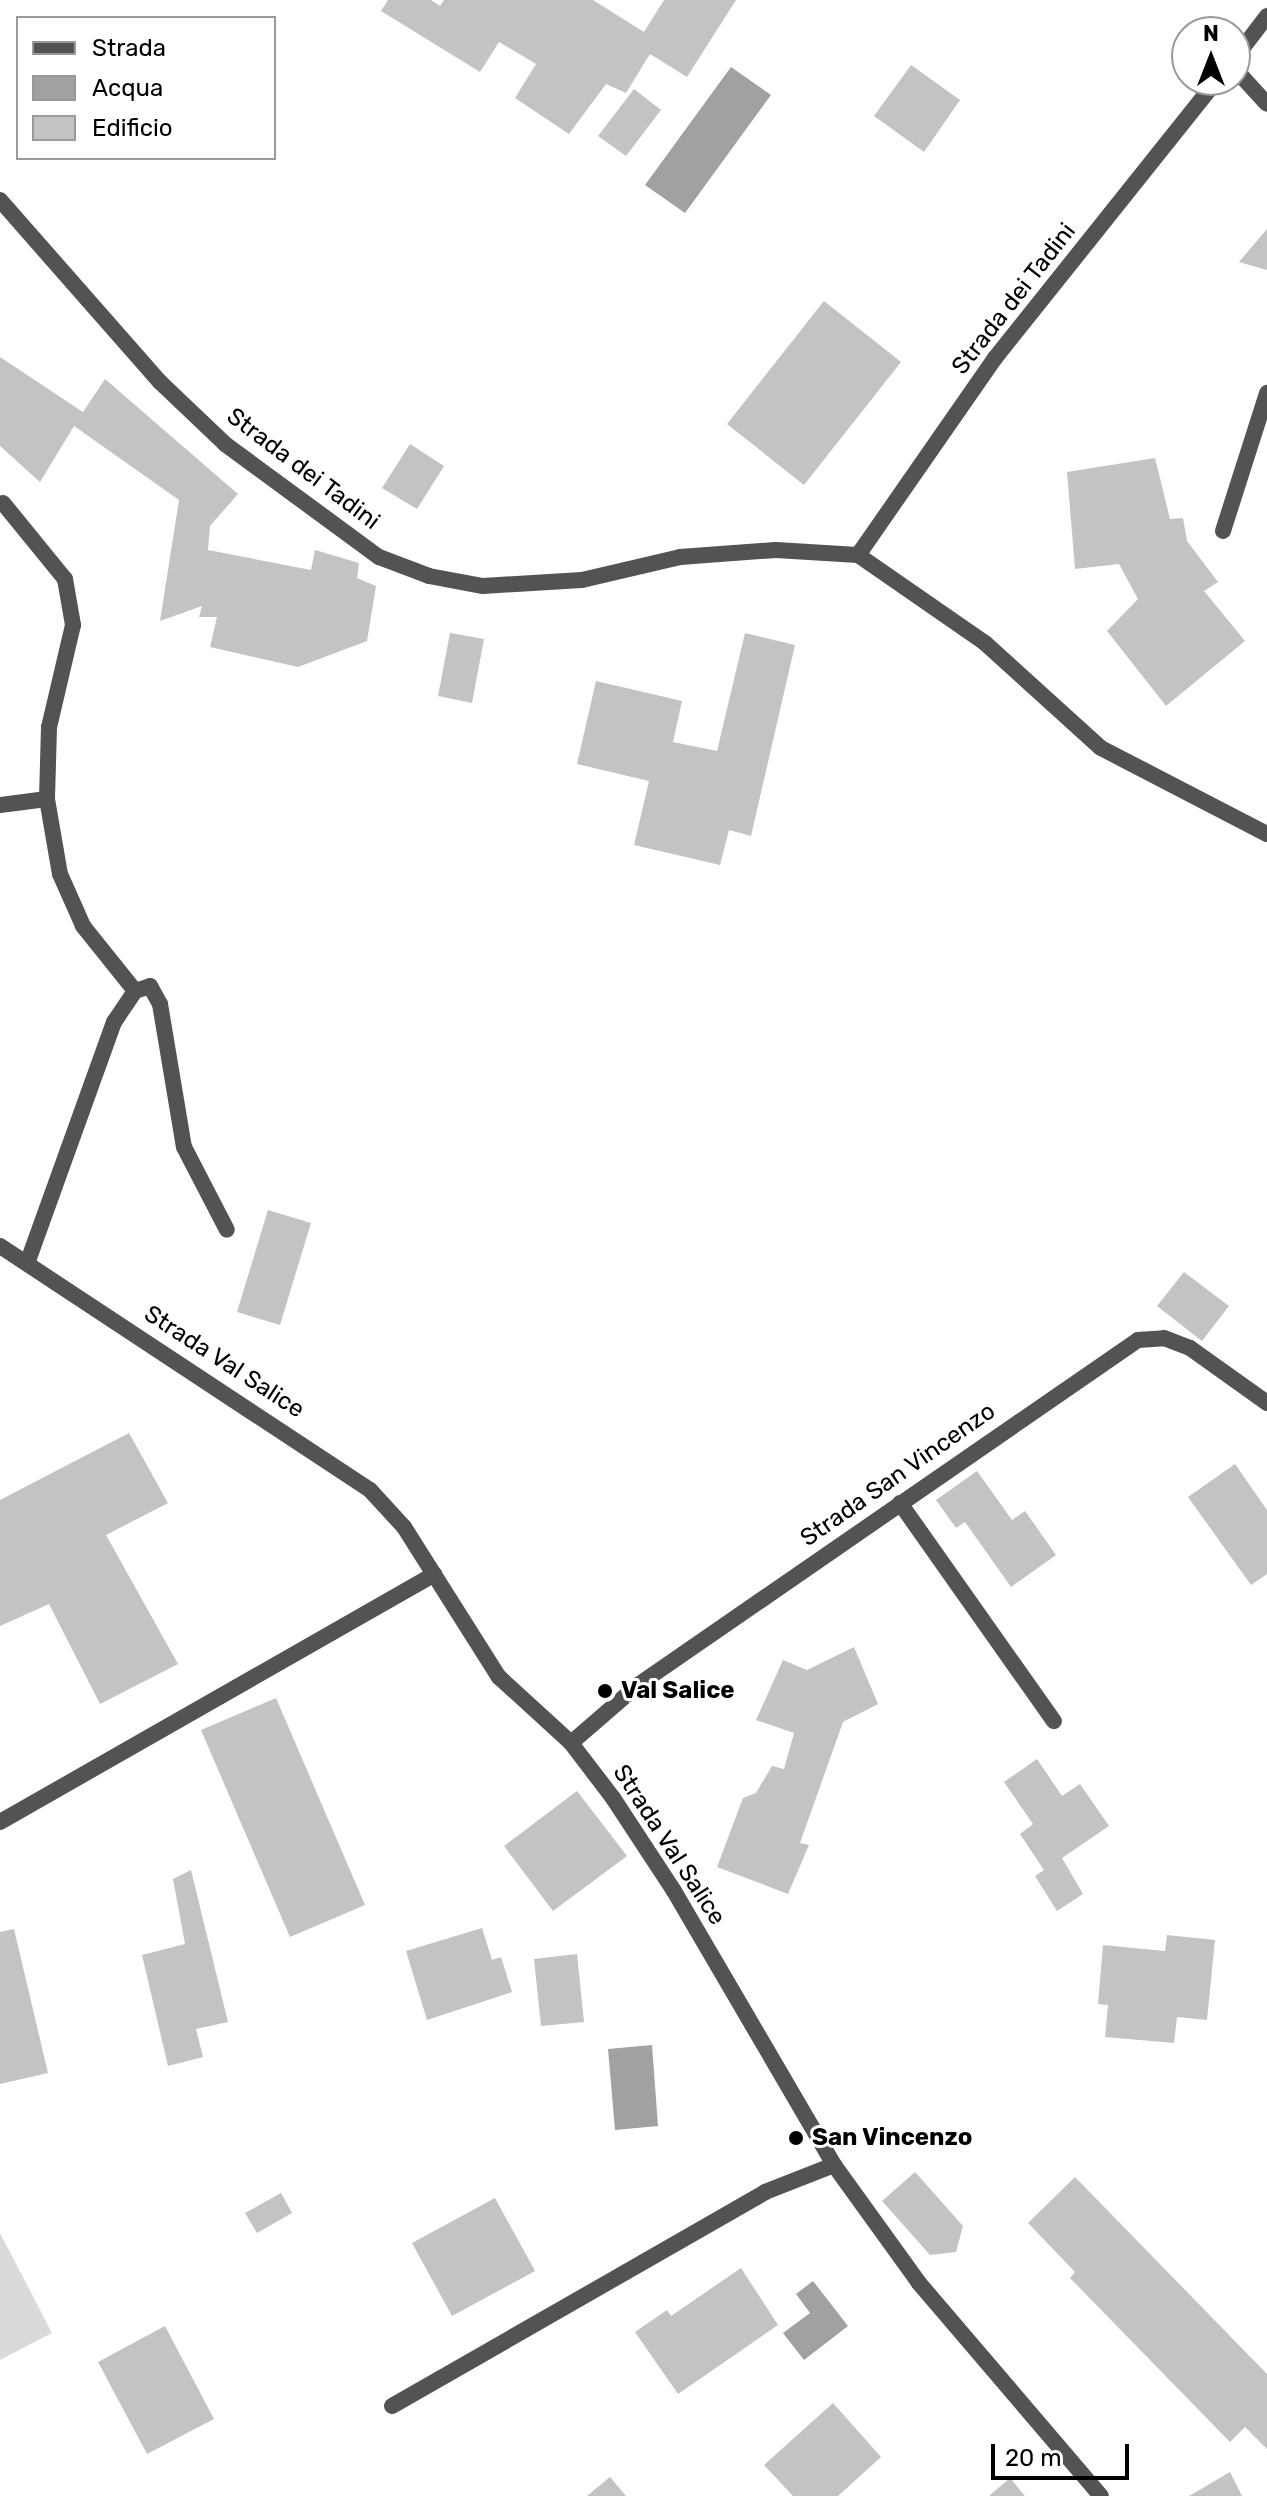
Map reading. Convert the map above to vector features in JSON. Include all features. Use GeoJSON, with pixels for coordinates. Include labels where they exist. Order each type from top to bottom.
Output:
{"type":"FeatureCollection","features":[{"type":"Feature","properties":{"kind":"street"},"geometry":{"type":"LineString","coordinates":[[1251,37],[1267,16]]}},
{"type":"Feature","properties":{"kind":"street"},"geometry":{"type":"LineString","coordinates":[[1251,86],[1267,104]]}},
{"type":"Feature","properties":{"kind":"street","name":"Strada dei Tadini"},"geometry":{"type":"LineString","coordinates":[[0,200],[160,382],[225,444],[379,557],[429,576],[483,586],[582,580],[680,557],[776,550],[858,555],[995,358],[1204,96]]}},
{"type":"Feature","properties":{"kind":"street"},"geometry":{"type":"LineString","coordinates":[[1223,531],[1267,393]]}},
{"type":"Feature","properties":{"kind":"street"},"geometry":{"type":"LineString","coordinates":[[3,503],[65,579],[73,625],[49,727],[47,799],[60,874],[83,926],[135,991]]}},
{"type":"Feature","properties":{"kind":"street"},"geometry":{"type":"LineString","coordinates":[[858,555],[985,643],[1101,748],[1267,834]]}},
{"type":"Feature","properties":{"kind":"street"},"geometry":{"type":"LineString","coordinates":[[0,805],[47,799]]}},
{"type":"Feature","properties":{"kind":"street"},"geometry":{"type":"LineString","coordinates":[[27,1263],[114,1022],[135,991],[150,986],[160,1004],[184,1147],[227,1230]]}},
{"type":"Feature","properties":{"kind":"street","name":"Strada Val Salice"},"geometry":{"type":"LineString","coordinates":[[0,1246],[370,1490],[404,1527],[499,1677],[571,1743],[674,1891],[834,2165],[919,2283],[1101,2496]]}},
{"type":"Feature","properties":{"kind":"street","name":"Strada San Vincenzo"},"geometry":{"type":"LineString","coordinates":[[571,1743],[638,1685],[1138,1340],[1164,1338],[1190,1348],[1267,1403]]}},
{"type":"Feature","properties":{"kind":"street"},"geometry":{"type":"LineString","coordinates":[[900,1503],[1054,1721]]}},
{"type":"Feature","properties":{"kind":"street"},"geometry":{"type":"LineString","coordinates":[[0,1822],[434,1574]]}},
{"type":"Feature","properties":{"kind":"street"},"geometry":{"type":"LineString","coordinates":[[392,2406],[765,2192],[834,2165]]}},
{"type":"Feature","properties":{"kind":"shaded area"},"geometry":{"type":"Polygon","coordinates":[[[0,2233],[52,2333],[0,2360],[0,2233]]]}},
{"type":"Feature","properties":{"kind":"water"},"geometry":{"type":"Polygon","coordinates":[[[731,67],[771,95],[685,213],[645,185],[731,67]]]}},
{"type":"Feature","properties":{"kind":"water"},"geometry":{"type":"Polygon","coordinates":[[[652,2045],[658,2126],[615,2130],[608,2049],[652,2045]]]}},
{"type":"Feature","properties":{"kind":"water"},"geometry":{"type":"Polygon","coordinates":[[[813,2281],[848,2326],[804,2360],[783,2333],[810,2313],[796,2294],[813,2281]]]}},
{"type":"Feature","properties":{"kind":"building"},"geometry":{"type":"Polygon","coordinates":[[[388,0],[431,0],[440,6],[444,0],[593,0],[644,32],[664,0],[736,0],[687,77],[650,54],[626,93],[606,84],[569,134],[515,98],[536,64],[499,42],[480,72],[381,11],[388,0]]]}},
{"type":"Feature","properties":{"kind":"building"},"geometry":{"type":"Polygon","coordinates":[[[911,65],[960,100],[924,152],[874,116],[911,65]]]}},
{"type":"Feature","properties":{"kind":"building"},"geometry":{"type":"Polygon","coordinates":[[[634,89],[661,110],[626,156],[598,136],[634,89]]]}},
{"type":"Feature","properties":{"kind":"building"},"geometry":{"type":"Polygon","coordinates":[[[1267,229],[1267,270],[1239,262],[1267,229]]]}},
{"type":"Feature","properties":{"kind":"building"},"geometry":{"type":"Polygon","coordinates":[[[824,301],[901,362],[804,485],[727,424],[824,301]]]}},
{"type":"Feature","properties":{"kind":"building"},"geometry":{"type":"Polygon","coordinates":[[[0,357],[83,412],[105,379],[238,494],[210,526],[208,550],[311,570],[315,550],[359,563],[357,578],[376,586],[367,641],[298,667],[210,647],[217,617],[199,617],[202,606],[160,621],[179,500],[74,426],[40,482],[0,446],[0,357]]]}},
{"type":"Feature","properties":{"kind":"building"},"geometry":{"type":"Polygon","coordinates":[[[410,444],[444,466],[417,509],[382,488],[410,444]]]}},
{"type":"Feature","properties":{"kind":"building"},"geometry":{"type":"Polygon","coordinates":[[[1155,458],[1170,519],[1183,518],[1187,541],[1218,582],[1204,591],[1245,641],[1166,706],[1107,631],[1138,599],[1119,564],[1075,569],[1067,472],[1155,458]]]}},
{"type":"Feature","properties":{"kind":"building"},"geometry":{"type":"Polygon","coordinates":[[[450,633],[484,639],[472,703],[438,696],[450,633]]]}},
{"type":"Feature","properties":{"kind":"building"},"geometry":{"type":"Polygon","coordinates":[[[745,633],[795,645],[751,836],[729,830],[720,865],[634,845],[649,781],[577,764],[596,681],[682,701],[673,742],[717,751],[745,633]]]}},
{"type":"Feature","properties":{"kind":"building"},"geometry":{"type":"Polygon","coordinates":[[[268,1210],[311,1223],[280,1325],[237,1312],[268,1210]]]}},
{"type":"Feature","properties":{"kind":"building"},"geometry":{"type":"Polygon","coordinates":[[[1184,1272],[1229,1306],[1202,1341],[1157,1306],[1184,1272]]]}},
{"type":"Feature","properties":{"kind":"building"},"geometry":{"type":"Polygon","coordinates":[[[129,1433],[168,1503],[106,1535],[178,1664],[100,1704],[49,1604],[0,1626],[0,1500],[129,1433]]]}},
{"type":"Feature","properties":{"kind":"building"},"geometry":{"type":"Polygon","coordinates":[[[1235,1464],[1267,1510],[1267,1574],[1251,1585],[1188,1497],[1235,1464]]]}},
{"type":"Feature","properties":{"kind":"building"},"geometry":{"type":"Polygon","coordinates":[[[977,1471],[1012,1520],[1025,1511],[1056,1555],[1011,1587],[965,1522],[956,1528],[936,1500],[977,1471]]]}},
{"type":"Feature","properties":{"kind":"building"},"geometry":{"type":"Polygon","coordinates":[[[854,1647],[878,1704],[843,1722],[800,1843],[809,1845],[788,1894],[717,1867],[743,1798],[756,1793],[772,1766],[784,1769],[794,1733],[756,1720],[783,1660],[807,1670],[854,1647]]]}},
{"type":"Feature","properties":{"kind":"building"},"geometry":{"type":"Polygon","coordinates":[[[276,1698],[365,1905],[290,1937],[201,1730],[276,1698]]]}},
{"type":"Feature","properties":{"kind":"building"},"geometry":{"type":"Polygon","coordinates":[[[1037,1759],[1062,1796],[1080,1784],[1109,1826],[1062,1858],[1083,1894],[1057,1911],[1035,1876],[1044,1870],[1020,1834],[1033,1824],[1004,1782],[1037,1759]]]}},
{"type":"Feature","properties":{"kind":"building"},"geometry":{"type":"Polygon","coordinates":[[[577,1791],[627,1856],[553,1911],[504,1846],[577,1791]]]}},
{"type":"Feature","properties":{"kind":"building"},"geometry":{"type":"Polygon","coordinates":[[[191,1870],[228,2022],[196,2029],[203,2057],[168,2066],[142,1955],[185,1944],[173,1879],[191,1870]]]}},
{"type":"Feature","properties":{"kind":"building"},"geometry":{"type":"Polygon","coordinates":[[[482,1928],[492,1960],[501,1957],[512,1992],[427,2020],[406,1951],[482,1928]]]}},
{"type":"Feature","properties":{"kind":"building"},"geometry":{"type":"Polygon","coordinates":[[[14,1929],[48,2073],[0,2084],[0,1932],[14,1929]]]}},
{"type":"Feature","properties":{"kind":"building"},"geometry":{"type":"Polygon","coordinates":[[[1167,1935],[1215,1940],[1207,2020],[1177,2017],[1174,2043],[1105,2037],[1108,2005],[1098,2004],[1103,1945],[1165,1951],[1167,1935]]]}},
{"type":"Feature","properties":{"kind":"building"},"geometry":{"type":"Polygon","coordinates":[[[577,1954],[584,2022],[541,2026],[534,1959],[577,1954]]]}},
{"type":"Feature","properties":{"kind":"building"},"geometry":{"type":"Polygon","coordinates":[[[915,2172],[963,2226],[956,2252],[930,2255],[882,2201],[915,2172]]]}},
{"type":"Feature","properties":{"kind":"building"},"geometry":{"type":"Polygon","coordinates":[[[1075,2177],[1267,2374],[1267,2449],[1245,2427],[1230,2442],[1070,2278],[1075,2272],[1028,2223],[1075,2177]]]}},
{"type":"Feature","properties":{"kind":"building"},"geometry":{"type":"Polygon","coordinates":[[[281,2193],[292,2213],[257,2233],[245,2213],[281,2193]]]}},
{"type":"Feature","properties":{"kind":"building"},"geometry":{"type":"Polygon","coordinates":[[[495,2198],[535,2271],[452,2316],[412,2243],[495,2198]]]}},
{"type":"Feature","properties":{"kind":"building"},"geometry":{"type":"Polygon","coordinates":[[[741,2268],[778,2325],[678,2394],[635,2332],[667,2310],[671,2316],[741,2268]]]}},
{"type":"Feature","properties":{"kind":"building"},"geometry":{"type":"Polygon","coordinates":[[[165,2326],[214,2419],[147,2454],[98,2362],[165,2326]]]}},
{"type":"Feature","properties":{"kind":"building"},"geometry":{"type":"Polygon","coordinates":[[[833,2403],[881,2457],[838,2496],[793,2496],[764,2465],[833,2403]]]}},
{"type":"Feature","properties":{"kind":"building"},"geometry":{"type":"Polygon","coordinates":[[[1230,2472],[1242,2496],[1189,2496],[1230,2472]]]}},
{"type":"Feature","properties":{"kind":"building"},"geometry":{"type":"Polygon","coordinates":[[[610,2477],[626,2496],[587,2496],[610,2477]]]}},
{"type":"Feature","properties":{"kind":"building"},"geometry":{"type":"Polygon","coordinates":[[[1010,2478],[1025,2496],[989,2496],[1010,2478]]]}},
{"type":"Feature","properties":{"kind":"place","name":"Val Salice"},"geometry":{"type":"Point","coordinates":[605,1691]}},
{"type":"Feature","properties":{"kind":"place","name":"San Vincenzo"},"geometry":{"type":"Point","coordinates":[796,2138]}}]}
